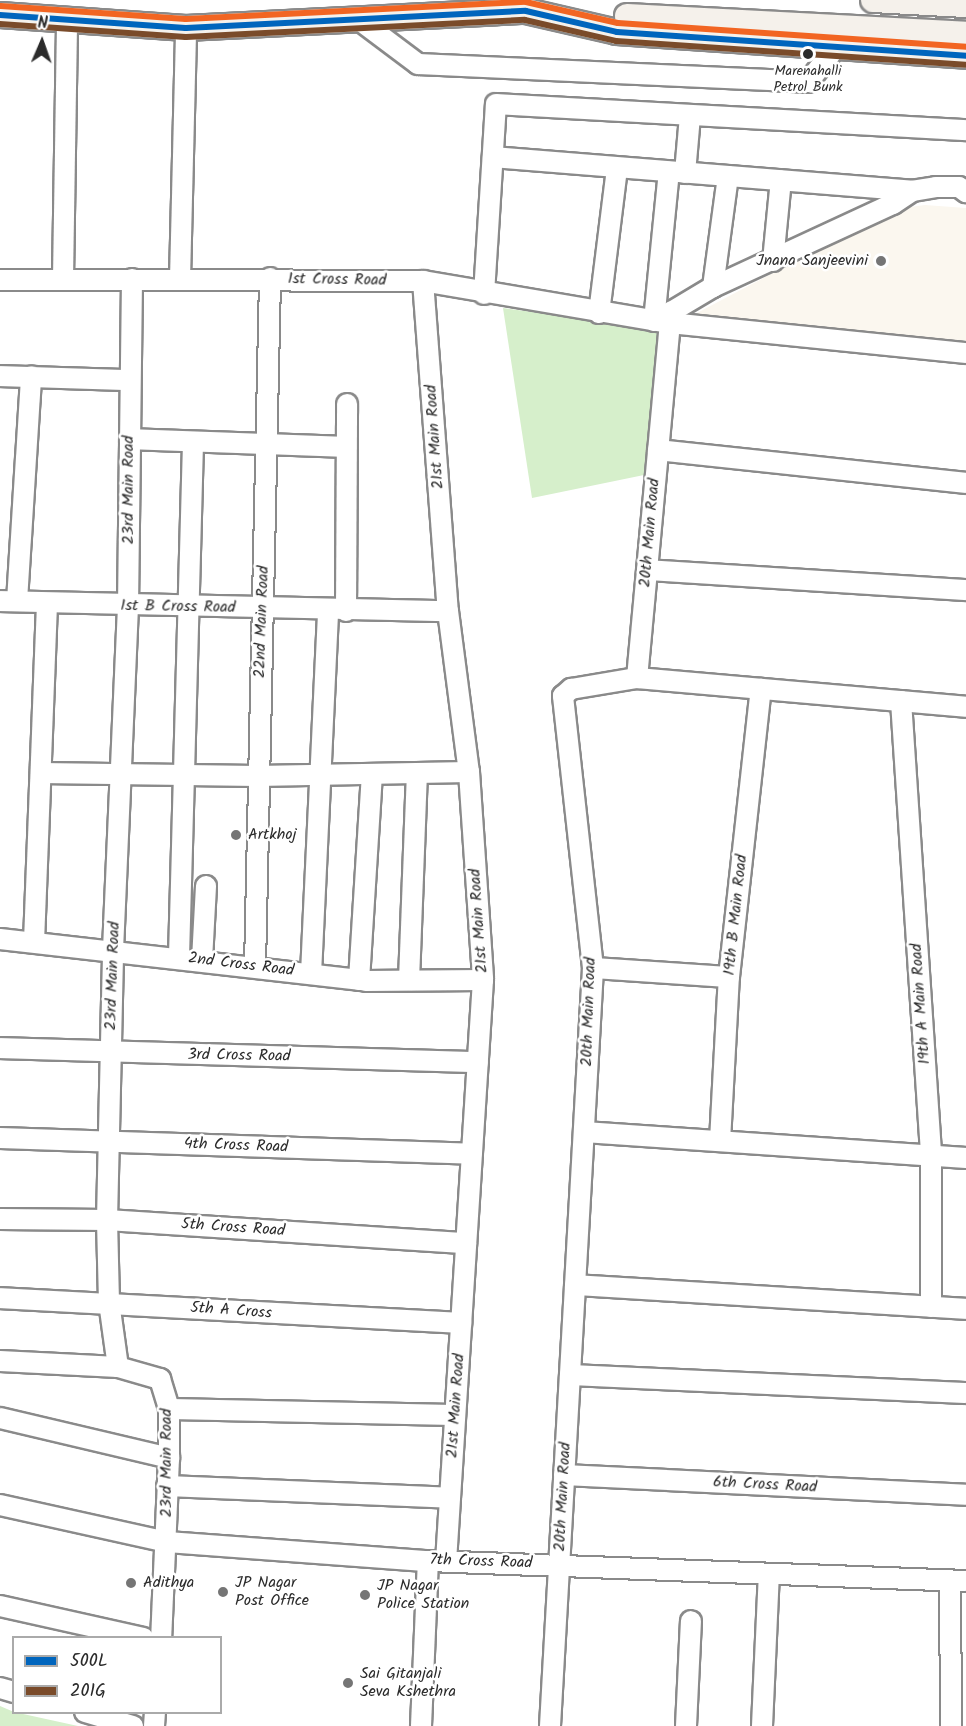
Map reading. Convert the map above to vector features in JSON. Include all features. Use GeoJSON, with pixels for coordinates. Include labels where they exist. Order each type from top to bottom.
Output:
{"type":"FeatureCollection","features":[{"type":"Feature","properties":{"kind":"main road"},"geometry":{"type":"LineString","coordinates":[[873,0],[965,5]]}},
{"type":"Feature","properties":{"kind":"main road"},"geometry":{"type":"LineString","coordinates":[[526,11],[617,32],[836,47],[965,41]]}},
{"type":"Feature","properties":{"kind":"main road"},"geometry":{"type":"LineString","coordinates":[[0,15],[186,28],[526,11],[965,41]]}},
{"type":"Feature","properties":{"kind":"street"},"geometry":{"type":"LineString","coordinates":[[358,19],[418,64],[808,82],[836,47]]}},
{"type":"Feature","properties":{"kind":"street"},"geometry":{"type":"LineString","coordinates":[[63,279],[67,20]]}},
{"type":"Feature","properties":{"kind":"street"},"geometry":{"type":"LineString","coordinates":[[180,279],[186,28]]}},
{"type":"Feature","properties":{"kind":"street"},"geometry":{"type":"LineString","coordinates":[[484,294],[496,104],[966,130]]}},
{"type":"Feature","properties":{"kind":"street","name":"20th Main Road"},"geometry":{"type":"LineString","coordinates":[[550,1726],[593,968],[563,696],[571,689],[637,678],[658,450],[662,322],[677,172],[690,116]]}},
{"type":"Feature","properties":{"kind":"street"},"geometry":{"type":"LineString","coordinates":[[493,158],[917,191],[947,187],[966,194]]}},
{"type":"Feature","properties":{"kind":"street"},"geometry":{"type":"LineString","coordinates":[[599,313],[617,168]]}},
{"type":"Feature","properties":{"kind":"street"},"geometry":{"type":"LineString","coordinates":[[713,287],[728,176]]}},
{"type":"Feature","properties":{"kind":"street"},"geometry":{"type":"LineString","coordinates":[[773,261],[782,180]]}},
{"type":"Feature","properties":{"kind":"street"},"geometry":{"type":"LineString","coordinates":[[662,322],[670,312],[713,287],[773,261],[917,191]]}},
{"type":"Feature","properties":{"kind":"street","name":"1st Cross Road"},"geometry":{"type":"LineString","coordinates":[[0,279],[270,278],[423,282],[662,322],[966,353]]}},
{"type":"Feature","properties":{"kind":"street","name":"22nd Main Road"},"geometry":{"type":"LineString","coordinates":[[255,967],[257,776],[268,447],[270,278]]}},
{"type":"Feature","properties":{"kind":"street","name":"23rd Main Road"},"geometry":{"type":"LineString","coordinates":[[132,279],[128,607],[113,950],[107,1220],[109,1302],[118,1367],[160,1379],[169,1409],[167,1542],[160,1636]]}},
{"type":"Feature","properties":{"kind":"street","name":"21st Main Road"},"geometry":{"type":"LineString","coordinates":[[421,1726],[437,1561],[450,1498],[483,980],[469,772],[448,611],[423,282]]}},
{"type":"Feature","properties":{"kind":"street"},"geometry":{"type":"LineString","coordinates":[[0,376],[130,380]]}},
{"type":"Feature","properties":{"kind":"street"},"geometry":{"type":"LineString","coordinates":[[8,601],[31,376]]}},
{"type":"Feature","properties":{"kind":"street"},"geometry":{"type":"LineString","coordinates":[[311,974],[320,775],[337,611],[347,404]]}},
{"type":"Feature","properties":{"kind":"street"},"geometry":{"type":"LineString","coordinates":[[130,439],[268,447],[345,447]]}},
{"type":"Feature","properties":{"kind":"street"},"geometry":{"type":"LineString","coordinates":[[179,957],[193,443]]}},
{"type":"Feature","properties":{"kind":"street"},"geometry":{"type":"LineString","coordinates":[[658,450],[966,483]]}},
{"type":"Feature","properties":{"kind":"street"},"geometry":{"type":"LineString","coordinates":[[647,570],[966,590]]}},
{"type":"Feature","properties":{"kind":"street","name":"1st B Cross Road"},"geometry":{"type":"LineString","coordinates":[[8,601],[128,607],[448,611]]}},
{"type":"Feature","properties":{"kind":"street"},"geometry":{"type":"LineString","coordinates":[[34,942],[48,604]]}},
{"type":"Feature","properties":{"kind":"street"},"geometry":{"type":"LineString","coordinates":[[637,678],[966,707]]}},
{"type":"Feature","properties":{"kind":"street","name":"19th B Main Road"},"geometry":{"type":"LineString","coordinates":[[720,1142],[729,977],[761,689]]}},
{"type":"Feature","properties":{"kind":"street","name":"19th A Main Road"},"geometry":{"type":"LineString","coordinates":[[901,701],[931,1156],[932,1306]]}},
{"type":"Feature","properties":{"kind":"street"},"geometry":{"type":"LineString","coordinates":[[41,773],[257,776],[469,772]]}},
{"type":"Feature","properties":{"kind":"street"},"geometry":{"type":"LineString","coordinates":[[409,981],[417,773]]}},
{"type":"Feature","properties":{"kind":"street"},"geometry":{"type":"LineString","coordinates":[[359,980],[372,774]]}},
{"type":"Feature","properties":{"kind":"street"},"geometry":{"type":"LineString","coordinates":[[202,960],[206,886]]}},
{"type":"Feature","properties":{"kind":"street","name":"2nd Cross Road"},"geometry":{"type":"LineString","coordinates":[[0,939],[179,957],[359,980],[483,980]]}},
{"type":"Feature","properties":{"kind":"street"},"geometry":{"type":"LineString","coordinates":[[593,968],[729,977]]}},
{"type":"Feature","properties":{"kind":"street","name":"3rd Cross Road"},"geometry":{"type":"LineString","coordinates":[[0,1048],[478,1062]]}},
{"type":"Feature","properties":{"kind":"street"},"geometry":{"type":"LineString","coordinates":[[584,1132],[966,1158]]}},
{"type":"Feature","properties":{"kind":"street","name":"4th Cross Road"},"geometry":{"type":"LineString","coordinates":[[0,1138],[472,1154]]}},
{"type":"Feature","properties":{"kind":"street","name":"5th Cross Road"},"geometry":{"type":"LineString","coordinates":[[0,1219],[107,1220],[466,1243]]}},
{"type":"Feature","properties":{"kind":"street"},"geometry":{"type":"LineString","coordinates":[[575,1285],[966,1309]]}},
{"type":"Feature","properties":{"kind":"street","name":"5th A Cross"},"geometry":{"type":"LineString","coordinates":[[0,1298],[109,1302],[461,1323]]}},
{"type":"Feature","properties":{"kind":"street"},"geometry":{"type":"LineString","coordinates":[[0,1361],[118,1367]]}},
{"type":"Feature","properties":{"kind":"street"},"geometry":{"type":"LineString","coordinates":[[570,1375],[966,1393]]}},
{"type":"Feature","properties":{"kind":"street"},"geometry":{"type":"LineString","coordinates":[[169,1409],[455,1415]]}},
{"type":"Feature","properties":{"kind":"street"},"geometry":{"type":"LineString","coordinates":[[0,1418],[169,1458]]}},
{"type":"Feature","properties":{"kind":"street","name":"6th Cross Road"},"geometry":{"type":"LineString","coordinates":[[564,1475],[966,1495]]}},
{"type":"Feature","properties":{"kind":"street"},"geometry":{"type":"LineString","coordinates":[[167,1486],[450,1498]]}},
{"type":"Feature","properties":{"kind":"street","name":"7th Cross Road"},"geometry":{"type":"LineString","coordinates":[[0,1504],[167,1542],[437,1561],[958,1581]]}},
{"type":"Feature","properties":{"kind":"street"},"geometry":{"type":"LineString","coordinates":[[762,1726],[770,1574]]}},
{"type":"Feature","properties":{"kind":"street"},"geometry":{"type":"LineString","coordinates":[[951,1726],[958,1581]]}},
{"type":"Feature","properties":{"kind":"street"},"geometry":{"type":"LineString","coordinates":[[0,1606],[134,1636]]}},
{"type":"Feature","properties":{"kind":"street"},"geometry":{"type":"LineString","coordinates":[[686,1726],[691,1621]]}},
{"type":"Feature","properties":{"kind":"street"},"geometry":{"type":"LineString","coordinates":[[89,1714],[132,1726]]}},
{"type":"Feature","properties":{"kind":"shaded area","name":"Jnana Sanjeevini"},"geometry":{"type":"Polygon","coordinates":[[[925,205],[966,208],[966,344],[697,321],[697,313],[895,209],[925,205]]]}},
{"type":"Feature","properties":{"kind":"green space"},"geometry":{"type":"Polygon","coordinates":[[[503,308],[658,329],[644,475],[532,498],[503,308]]]}},
{"type":"Feature","properties":{"kind":"green space"},"geometry":{"type":"Polygon","coordinates":[[[0,1706],[12,1711],[12,1714],[23,1714],[78,1726],[0,1726],[0,1706]]]}},
{"type":"Feature","properties":{"kind":"transit line"},"geometry":{"type":"LineString","coordinates":[[1,6],[186,19],[526,2],[618,23],[966,47]]}},
{"type":"Feature","properties":{"kind":"transit line","name":"500L"},"geometry":{"type":"LineString","coordinates":[[0,15],[186,28],[526,11],[617,32],[966,56]]}},
{"type":"Feature","properties":{"kind":"transit line","name":"201G"},"geometry":{"type":"LineString","coordinates":[[0,24],[186,37],[525,20],[616,41],[965,65]]}},
{"type":"Feature","properties":{"kind":"place","name":"Marenahalli Petrol Bunk"},"geometry":{"type":"Point","coordinates":[808,54]}},
{"type":"Feature","properties":{"kind":"place","name":"Jnana Sanjeevini"},"geometry":{"type":"Point","coordinates":[881,261]}},
{"type":"Feature","properties":{"kind":"place","name":"Artkhoj"},"geometry":{"type":"Point","coordinates":[236,835]}},
{"type":"Feature","properties":{"kind":"place","name":"Adithya"},"geometry":{"type":"Point","coordinates":[131,1583]}},
{"type":"Feature","properties":{"kind":"place","name":"JP Nagar Post Office"},"geometry":{"type":"Point","coordinates":[223,1592]}},
{"type":"Feature","properties":{"kind":"place","name":"JP Nagar Police Station"},"geometry":{"type":"Point","coordinates":[365,1595]}},
{"type":"Feature","properties":{"kind":"place","name":"Sai Gitanjali Seva Kshethra"},"geometry":{"type":"Point","coordinates":[348,1683]}}]}
